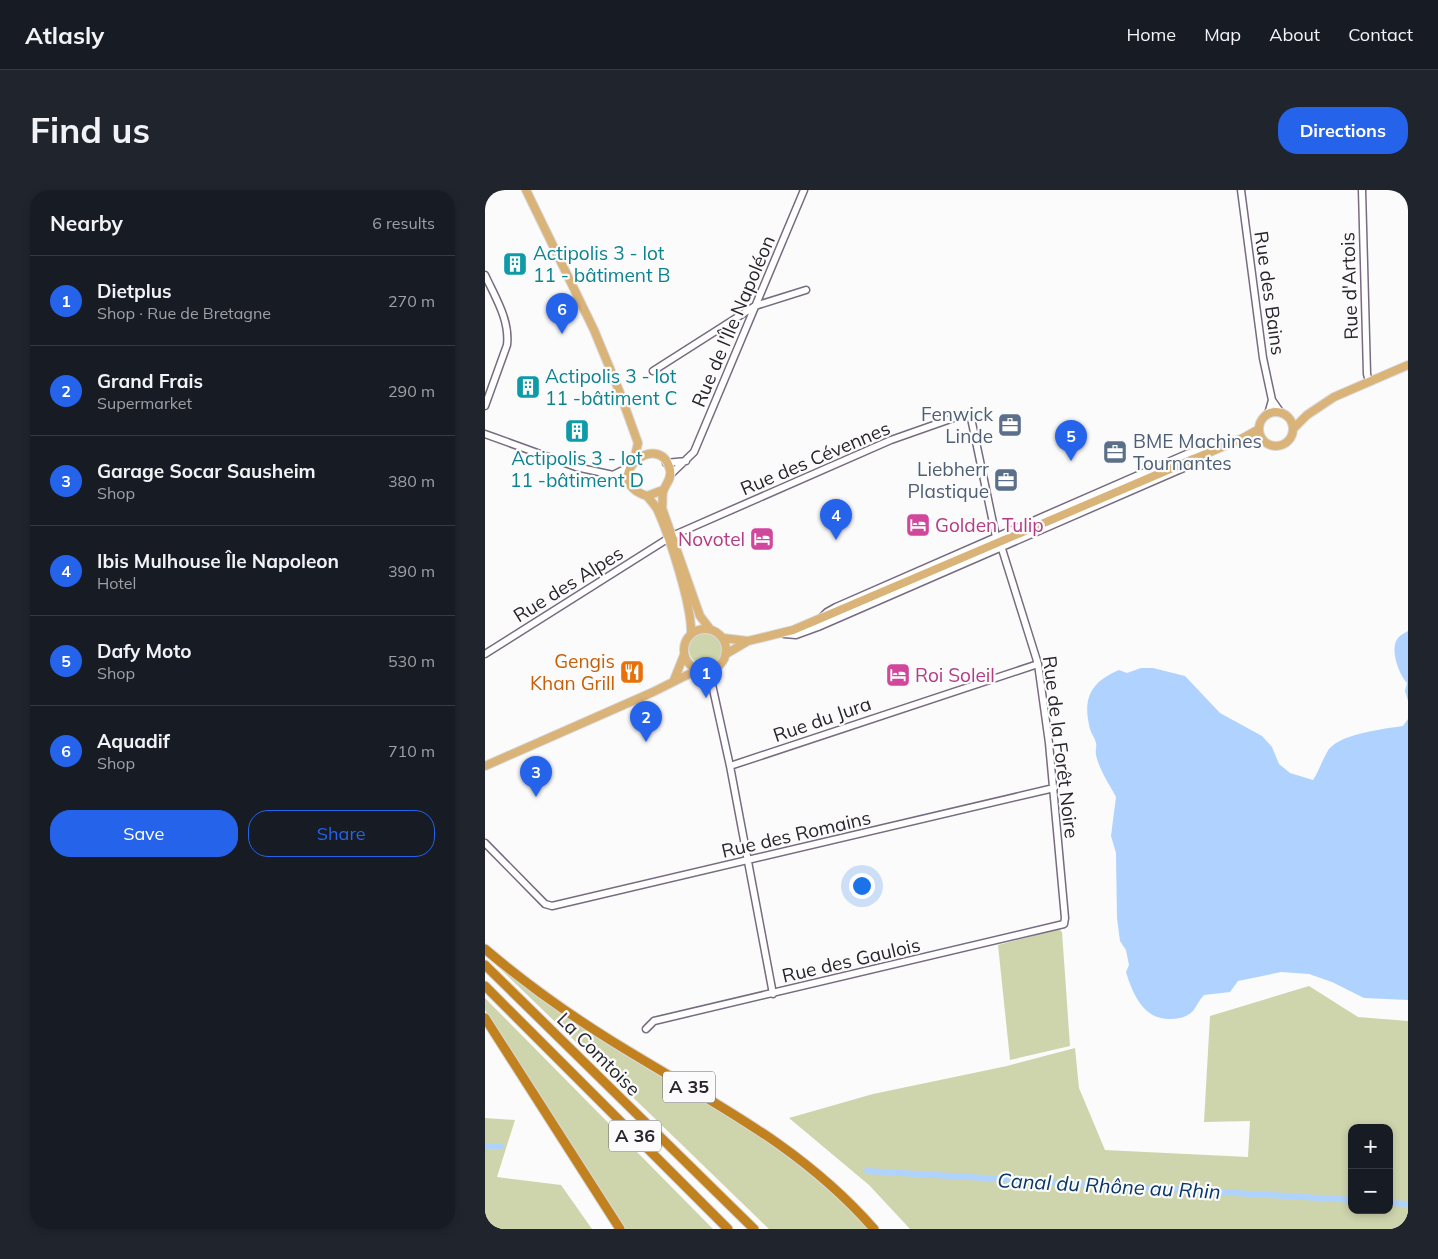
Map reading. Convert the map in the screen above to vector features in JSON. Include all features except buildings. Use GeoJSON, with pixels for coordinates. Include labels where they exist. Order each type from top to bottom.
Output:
{"type":"FeatureCollection","features":[{"type":"Feature","properties":{"kind":"highway","name":"A 35"},"geometry":{"type":"LineString","coordinates":[[485,949],[555,1004],[771,1137],[830,1182],[874,1229]]}},
{"type":"Feature","properties":{"kind":"highway","name":"La Comtoise"},"geometry":{"type":"LineString","coordinates":[[485,965],[754,1229]]}},
{"type":"Feature","properties":{"kind":"highway","name":"La Comtoise"},"geometry":{"type":"LineString","coordinates":[[485,986],[728,1229]]}},
{"type":"Feature","properties":{"kind":"highway"},"geometry":{"type":"LineString","coordinates":[[485,1018],[619,1229]]}},
{"type":"Feature","properties":{"kind":"main road"},"geometry":{"type":"LineString","coordinates":[[527,190],[594,330],[621,394],[638,444],[629,472],[630,483],[640,493],[647,496],[657,509],[700,616],[710,629],[723,638],[748,642]]}},
{"type":"Feature","properties":{"kind":"main road"},"geometry":{"type":"LineString","coordinates":[[1294,428],[1307,416],[1334,398],[1408,365]]}},
{"type":"Feature","properties":{"kind":"main road"},"geometry":{"type":"LineString","coordinates":[[1281,412],[1290,418],[1294,428],[1292,437],[1281,446],[1270,446],[1263,440],[1259,429],[1261,422],[1268,414],[1281,412]]}},
{"type":"Feature","properties":{"kind":"main road"},"geometry":{"type":"LineString","coordinates":[[1290,418],[1307,416]]}},
{"type":"Feature","properties":{"kind":"main road"},"geometry":{"type":"LineString","coordinates":[[485,766],[653,692],[697,670],[709,671],[720,665],[726,654],[748,642],[784,634],[1243,438],[1259,429]]}},
{"type":"Feature","properties":{"kind":"main road"},"geometry":{"type":"LineString","coordinates":[[1243,438],[1263,440]]}},
{"type":"Feature","properties":{"kind":"main road"},"geometry":{"type":"LineString","coordinates":[[638,444],[666,463],[670,475],[663,490],[662,508],[689,610],[691,633],[685,644],[685,656],[674,680]]}},
{"type":"Feature","properties":{"kind":"main road"},"geometry":{"type":"LineString","coordinates":[[633,463],[640,456],[652,454]]}},
{"type":"Feature","properties":{"kind":"main road"},"geometry":{"type":"LineString","coordinates":[[647,496],[663,490]]}},
{"type":"Feature","properties":{"kind":"main road"},"geometry":{"type":"LineString","coordinates":[[691,633],[700,629],[710,629]]}},
{"type":"Feature","properties":{"kind":"main road"},"geometry":{"type":"LineString","coordinates":[[723,638],[726,654]]}},
{"type":"Feature","properties":{"kind":"main road"},"geometry":{"type":"LineString","coordinates":[[685,656],[691,666],[697,670]]}},
{"type":"Feature","properties":{"kind":"street","name":"Rue de l'Île Napoléon"},"geometry":{"type":"LineString","coordinates":[[670,475],[691,457],[697,445],[804,190]]}},
{"type":"Feature","properties":{"kind":"street","name":"Rue des Bains"},"geometry":{"type":"LineString","coordinates":[[1241,190],[1260,338],[1272,400],[1281,412]]}},
{"type":"Feature","properties":{"kind":"street","name":"Rue d'Artois"},"geometry":{"type":"LineString","coordinates":[[1362,190],[1369,382]]}},
{"type":"Feature","properties":{"kind":"street"},"geometry":{"type":"LineString","coordinates":[[485,275],[506,321],[508,334],[485,406]]}},
{"type":"Feature","properties":{"kind":"street"},"geometry":{"type":"LineString","coordinates":[[653,371],[755,306],[806,290]]}},
{"type":"Feature","properties":{"kind":"street","name":"Rue des Bains"},"geometry":{"type":"LineString","coordinates":[[1268,414],[1272,400]]}},
{"type":"Feature","properties":{"kind":"street","name":"Rue des Cévennes"},"geometry":{"type":"LineString","coordinates":[[670,538],[891,440],[963,415],[971,418],[996,538]]}},
{"type":"Feature","properties":{"kind":"street"},"geometry":{"type":"LineString","coordinates":[[485,434],[575,467],[613,475],[630,483]]}},
{"type":"Feature","properties":{"kind":"street"},"geometry":{"type":"LineString","coordinates":[[784,634],[796,635],[811,630],[1002,549],[1195,463],[1205,453],[1199,451],[1191,452],[836,606],[821,618]]}},
{"type":"Feature","properties":{"kind":"street"},"geometry":{"type":"LineString","coordinates":[[666,463],[686,461]]}},
{"type":"Feature","properties":{"kind":"street"},"geometry":{"type":"LineString","coordinates":[[613,475],[633,463]]}},
{"type":"Feature","properties":{"kind":"street","name":"Rue des Alpes"},"geometry":{"type":"LineString","coordinates":[[485,654],[670,538]]}},
{"type":"Feature","properties":{"kind":"street","name":"Rue de la Forêt Noire"},"geometry":{"type":"LineString","coordinates":[[1002,549],[1038,664],[1054,788],[1064,924]]}},
{"type":"Feature","properties":{"kind":"street","name":"Rue du Jura"},"geometry":{"type":"LineString","coordinates":[[730,766],[1038,664]]}},
{"type":"Feature","properties":{"kind":"street"},"geometry":{"type":"LineString","coordinates":[[709,671],[730,766],[773,994]]}},
{"type":"Feature","properties":{"kind":"street","name":"Rue des Romains"},"geometry":{"type":"LineString","coordinates":[[485,843],[545,904],[553,906],[1054,788]]}},
{"type":"Feature","properties":{"kind":"street","name":"Rue des Gaulois"},"geometry":{"type":"LineString","coordinates":[[646,1028],[654,1021],[1064,924]]}},
{"type":"Feature","properties":{"kind":"green space"},"geometry":{"type":"Polygon","coordinates":[[[706,632],[713,633],[718,637],[722,642],[722,656],[718,661],[713,665],[706,666],[699,665],[694,661],[690,656],[689,649],[690,642],[694,637],[699,633],[706,632]]]}},
{"type":"Feature","properties":{"kind":"green space"},"geometry":{"type":"Polygon","coordinates":[[[1059,929],[1062,932],[1070,1046],[1010,1060],[998,945],[1059,929]]]}},
{"type":"Feature","properties":{"kind":"green space"},"geometry":{"type":"Polygon","coordinates":[[[485,954],[769,1140],[828,1185],[870,1229],[769,1229],[485,954]]]}},
{"type":"Feature","properties":{"kind":"green space"},"geometry":{"type":"Polygon","coordinates":[[[1309,986],[1358,1017],[1408,1021],[1408,1229],[910,1229],[869,1185],[789,1118],[873,1094],[1007,1066],[1075,1048],[1079,1088],[1105,1150],[1248,1157],[1250,1121],[1204,1122],[1210,1016],[1309,986]]]}},
{"type":"Feature","properties":{"kind":"green space"},"geometry":{"type":"Polygon","coordinates":[[[485,998],[713,1229],[625,1229],[485,1010],[485,998]]]}},
{"type":"Feature","properties":{"kind":"green space"},"geometry":{"type":"Polygon","coordinates":[[[485,1118],[515,1120],[497,1177],[561,1185],[592,1229],[485,1229],[485,1118]]]}},
{"type":"Feature","properties":{"kind":"water"},"geometry":{"type":"Polygon","coordinates":[[[1408,631],[1408,701],[1405,691],[1407,683],[1398,668],[1394,648],[1398,638],[1408,631]]]}},
{"type":"Feature","properties":{"kind":"water"},"geometry":{"type":"Polygon","coordinates":[[[1141,668],[1153,668],[1185,676],[1220,713],[1262,736],[1272,747],[1279,764],[1290,773],[1313,780],[1329,749],[1335,744],[1354,735],[1403,726],[1408,719],[1408,1000],[1364,998],[1332,982],[1309,974],[1281,972],[1238,981],[1230,992],[1204,995],[1193,1011],[1180,1018],[1162,1018],[1147,1011],[1141,1004],[1132,989],[1126,972],[1129,965],[1126,950],[1120,941],[1117,918],[1116,853],[1111,836],[1116,797],[1097,760],[1096,743],[1090,729],[1087,708],[1091,692],[1102,680],[1119,670],[1127,673],[1141,668]]]}},
{"type":"Feature","properties":{"kind":"waterway","name":"Canal du Rhône au Rhin"},"geometry":{"type":"LineString","coordinates":[[485,1146],[501,1147]]}},
{"type":"Feature","properties":{"kind":"waterway","name":"Canal du Rhône au Rhin"},"geometry":{"type":"LineString","coordinates":[[867,1171],[1348,1200]]}},
{"type":"Feature","properties":{"kind":"waterway","name":"Canal du Rhône au Rhin"},"geometry":{"type":"LineString","coordinates":[[1393,1203],[1408,1204]]}},
{"type":"Feature","properties":{"kind":"place","name":"Actipolis 3 - lot 11 - bâtiment B"},"geometry":{"type":"Point","coordinates":[515,264]}},
{"type":"Feature","properties":{"kind":"place","name":"Aquadif"},"geometry":{"type":"Point","coordinates":[562,334]}},
{"type":"Feature","properties":{"kind":"place","name":"Actipolis 3 - lot 11 -bâtiment C"},"geometry":{"type":"Point","coordinates":[528,387]}},
{"type":"Feature","properties":{"kind":"place","name":"Fenwick Linde"},"geometry":{"type":"Point","coordinates":[1010,425]}},
{"type":"Feature","properties":{"kind":"place","name":"Actipolis 3 - lot 11 -bâtiment D"},"geometry":{"type":"Point","coordinates":[577,431]}},
{"type":"Feature","properties":{"kind":"place","name":"BME Machines Tournantes"},"geometry":{"type":"Point","coordinates":[1115,452]}},
{"type":"Feature","properties":{"kind":"place","name":"Dafy Moto"},"geometry":{"type":"Point","coordinates":[1071,461]}},
{"type":"Feature","properties":{"kind":"place","name":"Liebherr Plastique"},"geometry":{"type":"Point","coordinates":[1006,480]}},
{"type":"Feature","properties":{"kind":"place","name":"Golden Tulip"},"geometry":{"type":"Point","coordinates":[918,525]}},
{"type":"Feature","properties":{"kind":"place","name":"Novotel"},"geometry":{"type":"Point","coordinates":[762,539]}},
{"type":"Feature","properties":{"kind":"place","name":"Ibis Mulhouse Île Napoleon"},"geometry":{"type":"Point","coordinates":[836,540]}},
{"type":"Feature","properties":{"kind":"place","name":"Gengis Khan Grill"},"geometry":{"type":"Point","coordinates":[632,672]}},
{"type":"Feature","properties":{"kind":"place","name":"Roi Soleil"},"geometry":{"type":"Point","coordinates":[898,675]}},
{"type":"Feature","properties":{"kind":"place","name":"Dietplus"},"geometry":{"type":"Point","coordinates":[706,698]}},
{"type":"Feature","properties":{"kind":"place","name":"Grand Frais"},"geometry":{"type":"Point","coordinates":[646,742]}},
{"type":"Feature","properties":{"kind":"place","name":"Garage Socar Sausheim"},"geometry":{"type":"Point","coordinates":[536,797]}}]}
